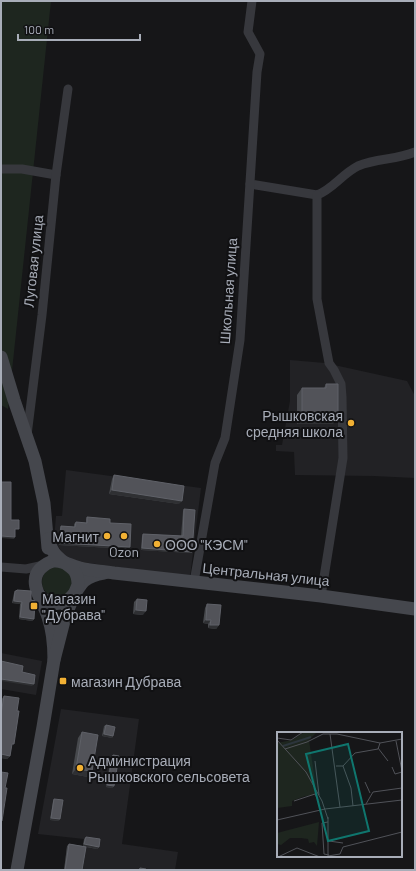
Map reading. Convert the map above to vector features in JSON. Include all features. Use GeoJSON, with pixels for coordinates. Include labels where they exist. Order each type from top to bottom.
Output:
{"type":"FeatureCollection","features":[{"type":"Feature","properties":{"kind":"main road"},"geometry":{"type":"LineString","coordinates":[[1,357],[40,480],[48,539],[48,551],[44,565]]}},
{"type":"Feature","properties":{"kind":"main road"},"geometry":{"type":"LineString","coordinates":[[17,870],[54,660],[65,617],[77,590],[78,580],[75,572],[69,565],[55,555],[48,539]]}},
{"type":"Feature","properties":{"kind":"main road"},"geometry":{"type":"LineString","coordinates":[[54,660],[53,635],[37,589],[38,571],[44,565],[54,561],[60,561],[81,568],[114,573]]}},
{"type":"Feature","properties":{"kind":"main road"},"geometry":{"type":"LineString","coordinates":[[37,589],[45,600],[57,603],[65,602],[91,577],[106,572],[114,573]]}},
{"type":"Feature","properties":{"kind":"main road","name":"Центральная улица"},"geometry":{"type":"LineString","coordinates":[[114,573],[415,608]]}},
{"type":"Feature","properties":{"kind":"street","name":"Школьная улица"},"geometry":{"type":"LineString","coordinates":[[194,582],[215,462],[225,438],[240,340],[257,72],[260,54],[248,32],[252,1]]}},
{"type":"Feature","properties":{"kind":"street","name":"Луговая улица"},"geometry":{"type":"LineString","coordinates":[[27,437],[42,315],[56,175],[68,89]]}},
{"type":"Feature","properties":{"kind":"street"},"geometry":{"type":"LineString","coordinates":[[250,184],[317,195],[324,192],[341,177],[357,167],[377,159],[406,156],[415,152]]}},
{"type":"Feature","properties":{"kind":"street"},"geometry":{"type":"LineString","coordinates":[[1,169],[22,170],[56,175]]}},
{"type":"Feature","properties":{"kind":"street"},"geometry":{"type":"LineString","coordinates":[[317,195],[317,299],[329,363],[341,384],[343,429],[339,484],[321,596]]}},
{"type":"Feature","properties":{"kind":"street"},"geometry":{"type":"LineString","coordinates":[[1,567],[19,569],[33,568],[44,565]]}},
{"type":"Feature","properties":{"kind":"street"},"geometry":{"type":"LineString","coordinates":[[19,569],[30,574],[37,589]]}},
{"type":"Feature","properties":{"kind":"shaded area"},"geometry":{"type":"Polygon","coordinates":[[[1,1],[51,1],[8,409],[1,405],[1,1]]]}},
{"type":"Feature","properties":{"kind":"shaded area","name":"Рышковская средняя школа"},"geometry":{"type":"Polygon","coordinates":[[[290,360],[325,363],[407,381],[415,396],[415,478],[295,475],[294,452],[276,451],[276,445],[282,445],[290,401],[290,360]]]}},
{"type":"Feature","properties":{"kind":"shaded area"},"geometry":{"type":"Polygon","coordinates":[[[66,470],[201,488],[190,577],[74,561],[63,554],[54,539],[56,516],[62,516],[66,470]]]}},
{"type":"Feature","properties":{"kind":"shaded area"},"geometry":{"type":"Polygon","coordinates":[[[57,567],[68,571],[72,582],[68,593],[57,597],[46,593],[42,582],[46,571],[57,567]]]}},
{"type":"Feature","properties":{"kind":"shaded area"},"geometry":{"type":"Polygon","coordinates":[[[1,653],[42,661],[36,695],[1,689],[1,653]]]}},
{"type":"Feature","properties":{"kind":"shaded area"},"geometry":{"type":"Polygon","coordinates":[[[61,709],[139,719],[122,844],[178,852],[175,870],[64,870],[67,846],[83,848],[84,839],[38,834],[61,709]]]}},
{"type":"Feature","properties":{"kind":"building"},"geometry":{"type":"Polygon","coordinates":[[[326,384],[338,384],[338,417],[302,417],[302,388],[326,388],[326,384]]]}},
{"type":"Feature","properties":{"kind":"building"},"geometry":{"type":"Polygon","coordinates":[[[114,475],[184,486],[182,501],[112,490],[114,475]]]}},
{"type":"Feature","properties":{"kind":"building"},"geometry":{"type":"Polygon","coordinates":[[[1,482],[11,482],[11,520],[19,520],[19,529],[15,529],[15,537],[1,536],[1,482]]]}},
{"type":"Feature","properties":{"kind":"building"},"geometry":{"type":"Polygon","coordinates":[[[184,509],[195,510],[192,552],[142,548],[143,534],[183,536],[184,509]]]}},
{"type":"Feature","properties":{"kind":"building","name":"Магнит"},"geometry":{"type":"Polygon","coordinates":[[[87,517],[110,519],[110,523],[131,524],[130,547],[60,543],[61,526],[75,527],[76,522],[87,523],[87,517]]]}},
{"type":"Feature","properties":{"kind":"building"},"geometry":{"type":"Polygon","coordinates":[[[15,591],[31,591],[31,600],[35,601],[34,619],[20,617],[22,602],[14,601],[15,591]]]}},
{"type":"Feature","properties":{"kind":"building"},"geometry":{"type":"Polygon","coordinates":[[[137,599],[147,600],[146,611],[136,610],[137,599]]]}},
{"type":"Feature","properties":{"kind":"building"},"geometry":{"type":"Polygon","coordinates":[[[207,604],[221,605],[219,625],[210,625],[211,620],[206,620],[207,604]]]}},
{"type":"Feature","properties":{"kind":"building"},"geometry":{"type":"Polygon","coordinates":[[[1,661],[23,666],[22,672],[35,675],[34,684],[1,679],[1,661]]]}},
{"type":"Feature","properties":{"kind":"building"},"geometry":{"type":"Polygon","coordinates":[[[4,696],[19,698],[17,711],[19,711],[14,744],[12,744],[10,756],[1,754],[1,714],[4,696]]]}},
{"type":"Feature","properties":{"kind":"building"},"geometry":{"type":"Polygon","coordinates":[[[106,725],[115,727],[113,736],[104,734],[106,725]]]}},
{"type":"Feature","properties":{"kind":"building"},"geometry":{"type":"Polygon","coordinates":[[[82,732],[98,735],[92,771],[76,769],[82,732]]]}},
{"type":"Feature","properties":{"kind":"building"},"geometry":{"type":"Polygon","coordinates":[[[113,755],[119,756],[114,786],[107,785],[113,755]]]}},
{"type":"Feature","properties":{"kind":"building"},"geometry":{"type":"Polygon","coordinates":[[[1,772],[8,773],[2,821],[1,820],[1,772]]]}},
{"type":"Feature","properties":{"kind":"building"},"geometry":{"type":"Polygon","coordinates":[[[54,799],[63,800],[60,819],[51,818],[54,799]]]}},
{"type":"Feature","properties":{"kind":"building"},"geometry":{"type":"Polygon","coordinates":[[[86,837],[100,839],[99,847],[84,844],[86,837]]]}},
{"type":"Feature","properties":{"kind":"building"},"geometry":{"type":"Polygon","coordinates":[[[69,844],[86,847],[82,870],[65,870],[69,844]]]}},
{"type":"Feature","properties":{"kind":"place","name":"Рышковская средняя школа"},"geometry":{"type":"Point","coordinates":[351,423]}},
{"type":"Feature","properties":{"kind":"place","name":"Магнит"},"geometry":{"type":"Point","coordinates":[107,536]}},
{"type":"Feature","properties":{"kind":"place","name":"Ozon"},"geometry":{"type":"Point","coordinates":[124,536]}},
{"type":"Feature","properties":{"kind":"place","name":"ООО \"КЭСМ\""},"geometry":{"type":"Point","coordinates":[157,544]}},
{"type":"Feature","properties":{"kind":"place","name":"Магазин \"Дубрава\""},"geometry":{"type":"Point","coordinates":[34,606]}},
{"type":"Feature","properties":{"kind":"place","name":"магазин Дубрава"},"geometry":{"type":"Point","coordinates":[63,681]}},
{"type":"Feature","properties":{"kind":"place","name":"Администрация Рышковского сельсовета"},"geometry":{"type":"Point","coordinates":[80,768]}}]}
